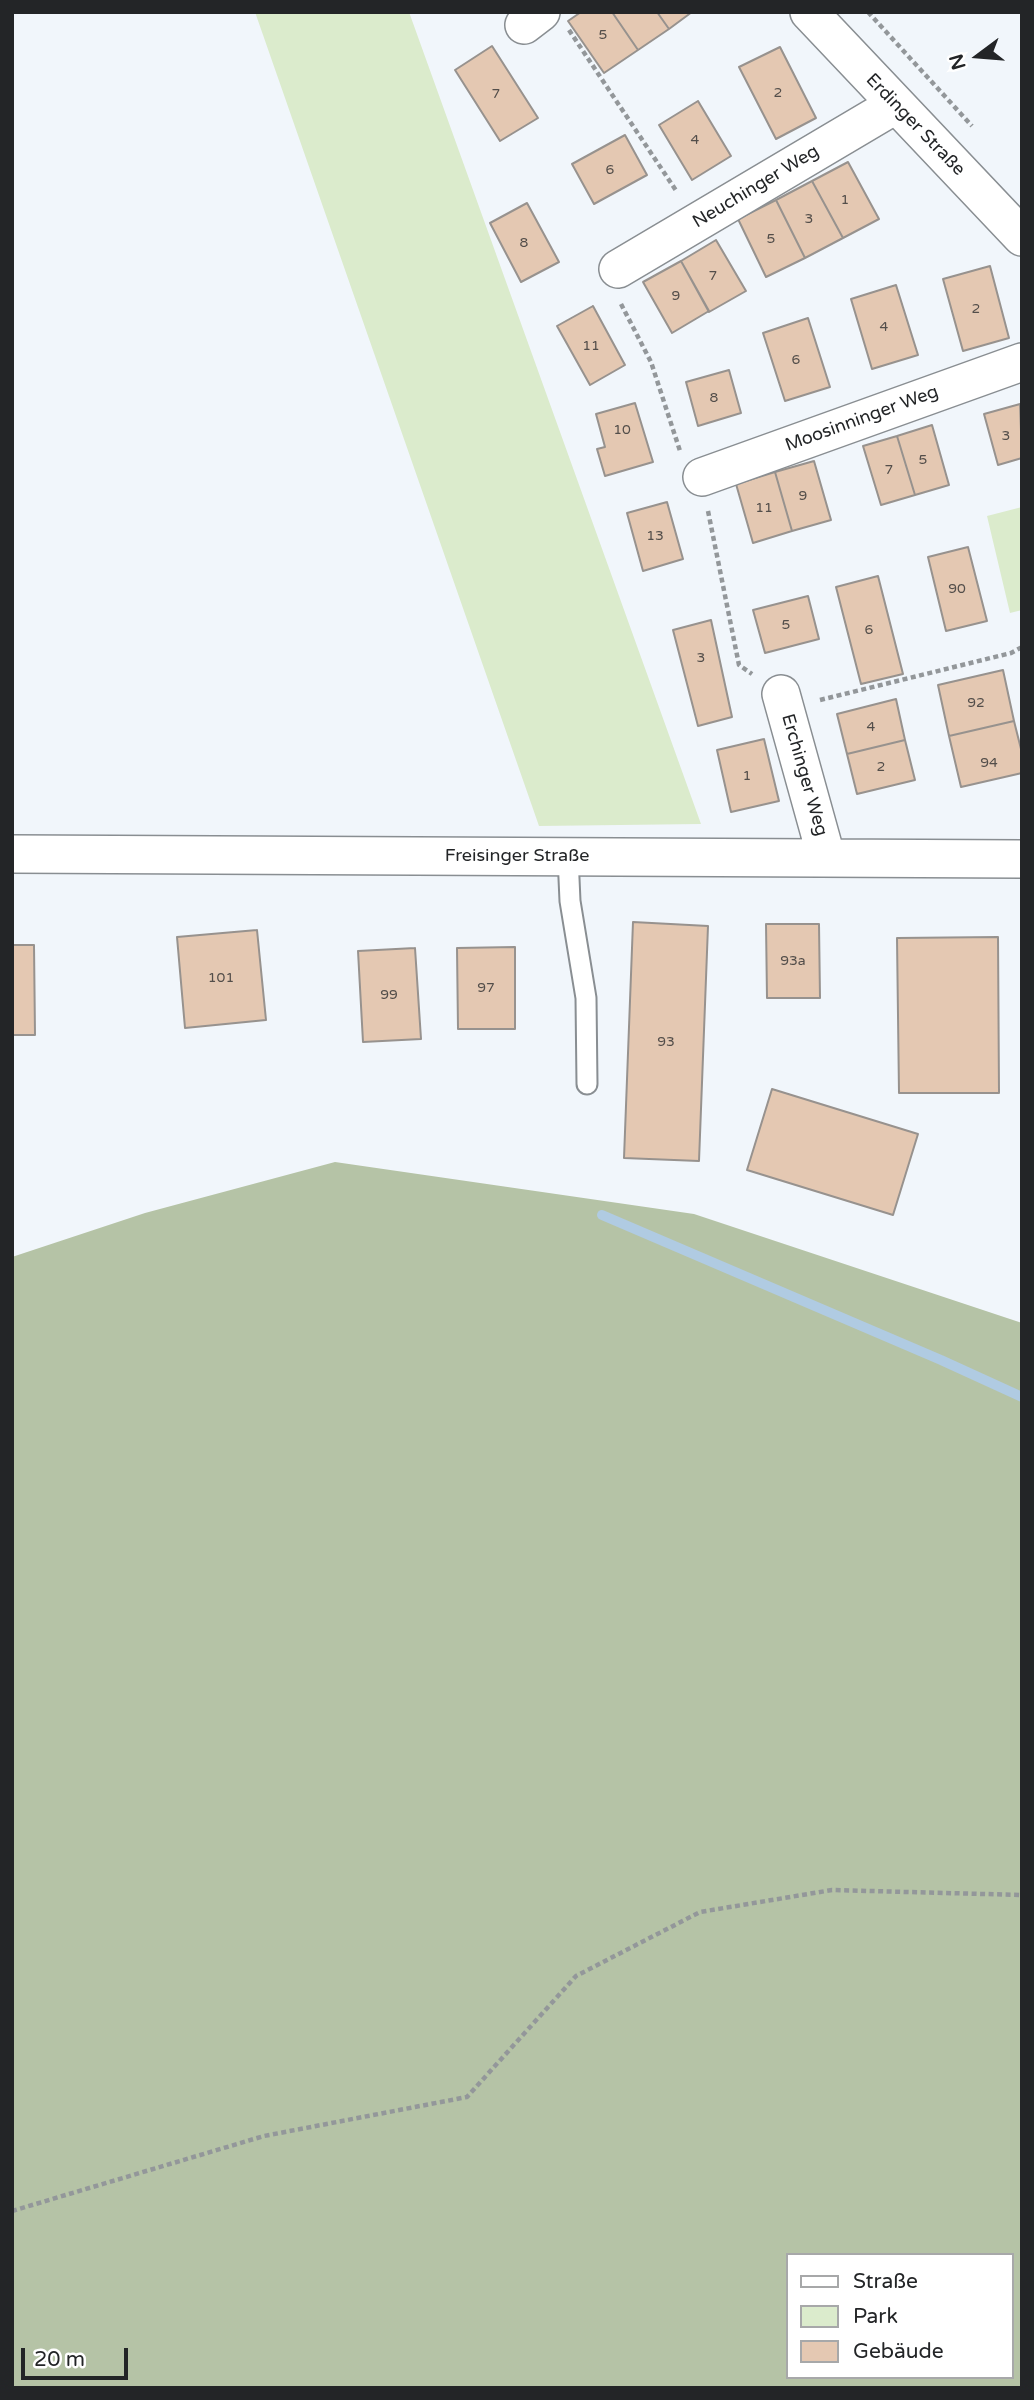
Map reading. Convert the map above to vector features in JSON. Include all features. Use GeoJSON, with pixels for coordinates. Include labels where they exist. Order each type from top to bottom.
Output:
{"type":"FeatureCollection","features":[{"type":"Feature","properties":{"kind":"street","name":"Erdinger Straße"},"geometry":{"type":"LineString","coordinates":[[809,12],[1022,237]]}},
{"type":"Feature","properties":{"kind":"street","name":"Neuchinger Weg"},"geometry":{"type":"LineString","coordinates":[[618,269],[895,105]]}},
{"type":"Feature","properties":{"kind":"street","name":"Moosinninger Weg"},"geometry":{"type":"LineString","coordinates":[[702,477],[1022,362]]}},
{"type":"Feature","properties":{"kind":"street","name":"Erchinger Weg"},"geometry":{"type":"LineString","coordinates":[[783,701],[826,856]]}},
{"type":"Feature","properties":{"kind":"street","name":"Freisinger Straße"},"geometry":{"type":"LineString","coordinates":[[12,854],[1022,859]]}},
{"type":"Feature","properties":{"kind":"lane"},"geometry":{"type":"LineString","coordinates":[[568,856],[570,901],[586,998],[587,1084]]}},
{"type":"Feature","properties":{"kind":"path"},"geometry":{"type":"LineString","coordinates":[[868,12],[976,131]]}},
{"type":"Feature","properties":{"kind":"path"},"geometry":{"type":"LineString","coordinates":[[543,20],[696,222]]}},
{"type":"Feature","properties":{"kind":"path"},"geometry":{"type":"LineString","coordinates":[[618,269],[616,295],[651,362],[680,453],[702,477],[739,664],[783,701],[1011,653],[1022,647]]}},
{"type":"Feature","properties":{"kind":"path"},"geometry":{"type":"LineString","coordinates":[[12,2211],[264,2136],[467,2097],[576,1976],[700,1912],[832,1890],[1022,1895]]}},
{"type":"Feature","properties":{"kind":"green space"},"geometry":{"type":"Polygon","coordinates":[[[255,12],[409,12],[701,824],[539,826],[255,12]]]}},
{"type":"Feature","properties":{"kind":"green space"},"geometry":{"type":"Polygon","coordinates":[[[1022,507],[1022,610],[1010,613],[987,516],[1022,507]]]}},
{"type":"Feature","properties":{"kind":"green space"},"geometry":{"type":"Polygon","coordinates":[[[335,1162],[694,1214],[1022,1323],[1022,2388],[12,2388],[12,1257],[145,1213],[335,1162]]]}},
{"type":"Feature","properties":{"kind":"building"},"geometry":{"type":"Polygon","coordinates":[[[581,12],[612,12],[638,50],[604,73],[568,21],[581,12]]]}},
{"type":"Feature","properties":{"kind":"building"},"geometry":{"type":"Polygon","coordinates":[[[612,12],[657,12],[669,29],[638,50],[612,12]]]}},
{"type":"Feature","properties":{"kind":"building"},"geometry":{"type":"Polygon","coordinates":[[[657,12],[692,12],[669,29],[657,12]]]}},
{"type":"Feature","properties":{"kind":"building"},"geometry":{"type":"Polygon","coordinates":[[[492,46],[538,118],[500,141],[455,70],[492,46]]]}},
{"type":"Feature","properties":{"kind":"building"},"geometry":{"type":"Polygon","coordinates":[[[780,47],[816,118],[776,139],[739,67],[780,47]]]}},
{"type":"Feature","properties":{"kind":"building"},"geometry":{"type":"Polygon","coordinates":[[[698,101],[731,156],[692,180],[659,125],[698,101]]]}},
{"type":"Feature","properties":{"kind":"building"},"geometry":{"type":"Polygon","coordinates":[[[625,135],[647,175],[594,204],[572,164],[625,135]]]}},
{"type":"Feature","properties":{"kind":"building"},"geometry":{"type":"Polygon","coordinates":[[[848,162],[879,219],[843,238],[812,181],[848,162]]]}},
{"type":"Feature","properties":{"kind":"building"},"geometry":{"type":"Polygon","coordinates":[[[812,181],[843,238],[805,258],[776,200],[812,181]]]}},
{"type":"Feature","properties":{"kind":"building"},"geometry":{"type":"Polygon","coordinates":[[[776,200],[805,258],[766,277],[738,219],[776,200]]]}},
{"type":"Feature","properties":{"kind":"building"},"geometry":{"type":"Polygon","coordinates":[[[527,203],[559,262],[521,282],[490,223],[527,203]]]}},
{"type":"Feature","properties":{"kind":"building"},"geometry":{"type":"Polygon","coordinates":[[[716,240],[746,291],[709,312],[681,261],[716,240]]]}},
{"type":"Feature","properties":{"kind":"building"},"geometry":{"type":"Polygon","coordinates":[[[681,261],[709,311],[672,333],[643,282],[681,261]]]}},
{"type":"Feature","properties":{"kind":"building"},"geometry":{"type":"Polygon","coordinates":[[[990,266],[1009,338],[963,351],[943,279],[990,266]]]}},
{"type":"Feature","properties":{"kind":"building"},"geometry":{"type":"Polygon","coordinates":[[[896,285],[918,355],[872,369],[851,299],[896,285]]]}},
{"type":"Feature","properties":{"kind":"building"},"geometry":{"type":"Polygon","coordinates":[[[593,306],[625,365],[590,385],[557,326],[593,306]]]}},
{"type":"Feature","properties":{"kind":"building"},"geometry":{"type":"Polygon","coordinates":[[[808,318],[830,387],[785,401],[763,333],[808,318]]]}},
{"type":"Feature","properties":{"kind":"building"},"geometry":{"type":"Polygon","coordinates":[[[729,370],[741,413],[698,426],[686,382],[729,370]]]}},
{"type":"Feature","properties":{"kind":"building"},"geometry":{"type":"Polygon","coordinates":[[[635,403],[653,462],[605,476],[597,449],[605,447],[596,414],[635,403]]]}},
{"type":"Feature","properties":{"kind":"building"},"geometry":{"type":"Polygon","coordinates":[[[1020,404],[1022,458],[998,465],[984,414],[1020,404]]]}},
{"type":"Feature","properties":{"kind":"building"},"geometry":{"type":"Polygon","coordinates":[[[932,425],[949,485],[915,495],[897,436],[932,425]]]}},
{"type":"Feature","properties":{"kind":"building"},"geometry":{"type":"Polygon","coordinates":[[[897,436],[915,495],[881,505],[863,446],[897,436]]]}},
{"type":"Feature","properties":{"kind":"building"},"geometry":{"type":"Polygon","coordinates":[[[814,461],[831,520],[792,531],[775,472],[814,461]]]}},
{"type":"Feature","properties":{"kind":"building"},"geometry":{"type":"Polygon","coordinates":[[[775,472],[792,531],[753,543],[736,484],[775,472]]]}},
{"type":"Feature","properties":{"kind":"building"},"geometry":{"type":"Polygon","coordinates":[[[667,502],[683,559],[643,571],[627,513],[667,502]]]}},
{"type":"Feature","properties":{"kind":"building"},"geometry":{"type":"Polygon","coordinates":[[[968,547],[987,621],[946,631],[928,557],[968,547]]]}},
{"type":"Feature","properties":{"kind":"building"},"geometry":{"type":"Polygon","coordinates":[[[878,576],[903,674],[861,684],[836,587],[878,576]]]}},
{"type":"Feature","properties":{"kind":"building"},"geometry":{"type":"Polygon","coordinates":[[[808,596],[819,639],[765,653],[753,610],[808,596]]]}},
{"type":"Feature","properties":{"kind":"building"},"geometry":{"type":"Polygon","coordinates":[[[711,620],[732,717],[698,726],[673,630],[711,620]]]}},
{"type":"Feature","properties":{"kind":"building"},"geometry":{"type":"Polygon","coordinates":[[[1003,670],[1014,721],[949,736],[938,685],[1003,670]]]}},
{"type":"Feature","properties":{"kind":"building"},"geometry":{"type":"Polygon","coordinates":[[[896,699],[905,740],[847,754],[837,714],[896,699]]]}},
{"type":"Feature","properties":{"kind":"building"},"geometry":{"type":"Polygon","coordinates":[[[1014,721],[1022,753],[1022,773],[961,787],[949,736],[1014,721]]]}},
{"type":"Feature","properties":{"kind":"building"},"geometry":{"type":"Polygon","coordinates":[[[764,739],[779,801],[731,812],[717,750],[764,739]]]}},
{"type":"Feature","properties":{"kind":"building"},"geometry":{"type":"Polygon","coordinates":[[[905,740],[915,780],[857,794],[847,754],[905,740]]]}},
{"type":"Feature","properties":{"kind":"building"},"geometry":{"type":"Polygon","coordinates":[[[633,922],[708,926],[699,1161],[624,1158],[633,922]]]}},
{"type":"Feature","properties":{"kind":"building"},"geometry":{"type":"Polygon","coordinates":[[[766,924],[819,924],[820,998],[767,998],[766,924]]]}},
{"type":"Feature","properties":{"kind":"building"},"geometry":{"type":"Polygon","coordinates":[[[257,930],[266,1020],[185,1028],[177,937],[257,930]]]}},
{"type":"Feature","properties":{"kind":"building"},"geometry":{"type":"Polygon","coordinates":[[[998,937],[999,1093],[899,1093],[897,938],[998,937]]]}},
{"type":"Feature","properties":{"kind":"building"},"geometry":{"type":"Polygon","coordinates":[[[12,945],[34,945],[35,1035],[12,1035],[12,945]]]}},
{"type":"Feature","properties":{"kind":"building"},"geometry":{"type":"Polygon","coordinates":[[[515,947],[515,1029],[458,1029],[457,948],[515,947]]]}},
{"type":"Feature","properties":{"kind":"building"},"geometry":{"type":"Polygon","coordinates":[[[415,948],[421,1039],[363,1042],[358,951],[415,948]]]}},
{"type":"Feature","properties":{"kind":"building"},"geometry":{"type":"Polygon","coordinates":[[[772,1089],[918,1134],[893,1215],[747,1170],[772,1089]]]}},
{"type":"Feature","properties":{"kind":"waterway"},"geometry":{"type":"LineString","coordinates":[[602,1215],[1022,1397]]}}]}
